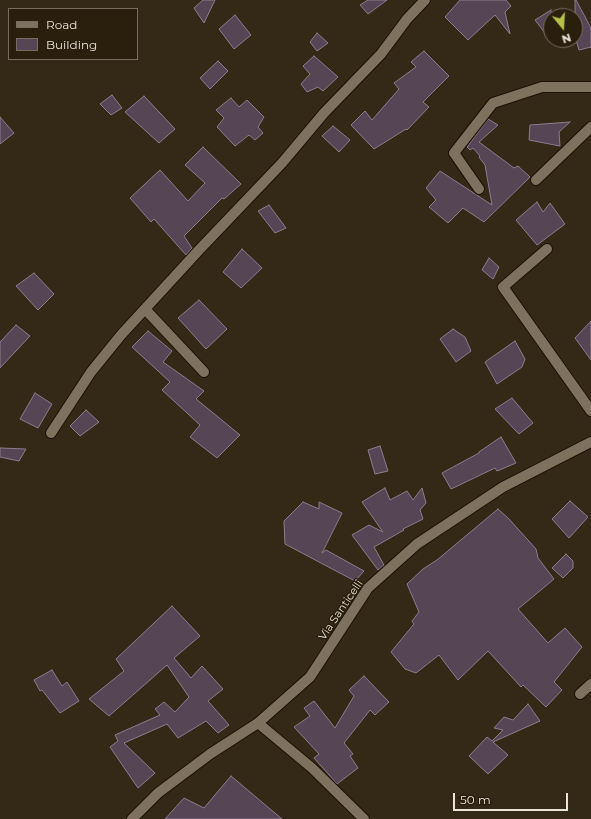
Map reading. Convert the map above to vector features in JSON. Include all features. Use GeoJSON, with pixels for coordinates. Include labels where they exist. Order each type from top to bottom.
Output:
{"type":"FeatureCollection","features":[{"type":"Feature","properties":{"kind":"street"},"geometry":{"type":"LineString","coordinates":[[51,433],[91,372],[121,336],[282,163],[324,113],[381,54],[407,19],[425,0]]}},
{"type":"Feature","properties":{"kind":"street"},"geometry":{"type":"LineString","coordinates":[[479,189],[454,153],[493,103],[542,87],[591,87]]}},
{"type":"Feature","properties":{"kind":"street"},"geometry":{"type":"LineString","coordinates":[[536,180],[591,127]]}},
{"type":"Feature","properties":{"kind":"street"},"geometry":{"type":"LineString","coordinates":[[547,249],[503,287],[591,411]]}},
{"type":"Feature","properties":{"kind":"street"},"geometry":{"type":"LineString","coordinates":[[145,309],[204,372]]}},
{"type":"Feature","properties":{"kind":"street","name":"Via Santicelli"},"geometry":{"type":"LineString","coordinates":[[132,819],[158,793],[210,754],[258,723],[310,677],[368,588],[417,544],[503,487],[591,442]]}},
{"type":"Feature","properties":{"kind":"street"},"geometry":{"type":"LineString","coordinates":[[580,694],[591,684]]}},
{"type":"Feature","properties":{"kind":"street"},"geometry":{"type":"LineString","coordinates":[[258,723],[312,768],[364,819]]}},
{"type":"Feature","properties":{"kind":"building"},"geometry":{"type":"Polygon","coordinates":[[[203,0],[215,0],[204,23],[194,8],[203,0]]]}},
{"type":"Feature","properties":{"kind":"building"},"geometry":{"type":"Polygon","coordinates":[[[368,0],[387,0],[368,14],[360,5],[368,0]]]}},
{"type":"Feature","properties":{"kind":"building"},"geometry":{"type":"Polygon","coordinates":[[[460,0],[506,0],[511,6],[505,12],[510,34],[495,15],[468,40],[445,17],[460,0]]]}},
{"type":"Feature","properties":{"kind":"building"},"geometry":{"type":"Polygon","coordinates":[[[575,0],[576,0],[580,8],[575,8],[575,0]]]}},
{"type":"Feature","properties":{"kind":"building"},"geometry":{"type":"Polygon","coordinates":[[[583,13],[591,28],[591,47],[579,50],[578,48],[583,48],[583,13]]]}},
{"type":"Feature","properties":{"kind":"building"},"geometry":{"type":"Polygon","coordinates":[[[235,15],[251,35],[234,49],[219,29],[235,15]]]}},
{"type":"Feature","properties":{"kind":"building"},"geometry":{"type":"Polygon","coordinates":[[[543,15],[543,30],[535,20],[543,15]]]}},
{"type":"Feature","properties":{"kind":"building"},"geometry":{"type":"Polygon","coordinates":[[[317,33],[328,43],[317,51],[310,42],[317,33]]]}},
{"type":"Feature","properties":{"kind":"building"},"geometry":{"type":"Polygon","coordinates":[[[424,51],[449,76],[423,102],[429,107],[407,130],[406,129],[374,149],[351,125],[365,111],[372,120],[399,89],[394,83],[416,67],[411,62],[424,51]]]}},
{"type":"Feature","properties":{"kind":"building"},"geometry":{"type":"Polygon","coordinates":[[[314,56],[338,77],[323,91],[318,87],[307,92],[301,84],[310,74],[303,66],[314,56]]]}},
{"type":"Feature","properties":{"kind":"building"},"geometry":{"type":"Polygon","coordinates":[[[218,61],[228,71],[210,89],[200,78],[218,61]]]}},
{"type":"Feature","properties":{"kind":"building"},"geometry":{"type":"Polygon","coordinates":[[[112,95],[122,108],[111,115],[100,104],[112,95]]]}},
{"type":"Feature","properties":{"kind":"building"},"geometry":{"type":"Polygon","coordinates":[[[144,96],[175,129],[159,143],[125,112],[144,96]]]}},
{"type":"Feature","properties":{"kind":"building"},"geometry":{"type":"Polygon","coordinates":[[[231,98],[239,107],[247,100],[264,117],[258,127],[263,133],[255,140],[249,135],[235,146],[217,127],[224,118],[216,110],[231,98]]]}},
{"type":"Feature","properties":{"kind":"building"},"geometry":{"type":"Polygon","coordinates":[[[0,117],[14,133],[0,144],[0,117]]]}},
{"type":"Feature","properties":{"kind":"building"},"geometry":{"type":"Polygon","coordinates":[[[488,119],[498,125],[479,142],[514,168],[518,166],[530,177],[484,222],[463,208],[448,223],[429,207],[436,200],[426,188],[440,171],[492,205],[485,165],[473,148],[470,150],[467,147],[488,119]]]}},
{"type":"Feature","properties":{"kind":"building"},"geometry":{"type":"Polygon","coordinates":[[[570,122],[559,132],[560,146],[529,140],[530,125],[570,122]]]}},
{"type":"Feature","properties":{"kind":"building"},"geometry":{"type":"Polygon","coordinates":[[[333,126],[350,140],[339,152],[322,136],[333,126]]]}},
{"type":"Feature","properties":{"kind":"building"},"geometry":{"type":"Polygon","coordinates":[[[203,147],[241,184],[224,199],[222,198],[184,236],[192,248],[186,255],[154,219],[151,222],[130,198],[160,170],[188,201],[205,183],[185,165],[203,147]]]}},
{"type":"Feature","properties":{"kind":"building"},"geometry":{"type":"Polygon","coordinates":[[[537,202],[543,212],[550,203],[565,224],[537,245],[516,220],[537,202]]]}},
{"type":"Feature","properties":{"kind":"building"},"geometry":{"type":"Polygon","coordinates":[[[269,205],[286,228],[275,233],[258,211],[269,205]]]}},
{"type":"Feature","properties":{"kind":"building"},"geometry":{"type":"Polygon","coordinates":[[[242,249],[262,268],[241,288],[223,272],[242,249]]]}},
{"type":"Feature","properties":{"kind":"building"},"geometry":{"type":"Polygon","coordinates":[[[489,258],[499,267],[493,279],[482,270],[489,258]]]}},
{"type":"Feature","properties":{"kind":"building"},"geometry":{"type":"Polygon","coordinates":[[[34,273],[54,294],[38,310],[16,286],[34,273]]]}},
{"type":"Feature","properties":{"kind":"building"},"geometry":{"type":"Polygon","coordinates":[[[199,300],[227,329],[206,349],[178,318],[199,300]]]}},
{"type":"Feature","properties":{"kind":"building"},"geometry":{"type":"Polygon","coordinates":[[[591,321],[591,360],[575,338],[591,321]]]}},
{"type":"Feature","properties":{"kind":"building"},"geometry":{"type":"Polygon","coordinates":[[[16,325],[30,336],[0,368],[0,342],[16,325]]]}},
{"type":"Feature","properties":{"kind":"building"},"geometry":{"type":"Polygon","coordinates":[[[453,329],[465,337],[471,351],[456,362],[440,339],[453,329]]]}},
{"type":"Feature","properties":{"kind":"building"},"geometry":{"type":"Polygon","coordinates":[[[148,331],[172,351],[163,362],[204,391],[196,399],[240,435],[217,458],[190,437],[200,425],[162,390],[170,382],[132,347],[148,331]]]}},
{"type":"Feature","properties":{"kind":"building"},"geometry":{"type":"Polygon","coordinates":[[[515,341],[525,359],[522,367],[497,384],[485,362],[515,341]]]}},
{"type":"Feature","properties":{"kind":"building"},"geometry":{"type":"Polygon","coordinates":[[[35,393],[52,404],[38,428],[20,419],[35,393]]]}},
{"type":"Feature","properties":{"kind":"building"},"geometry":{"type":"Polygon","coordinates":[[[512,398],[533,423],[519,434],[495,409],[512,398]]]}},
{"type":"Feature","properties":{"kind":"building"},"geometry":{"type":"Polygon","coordinates":[[[86,410],[99,422],[80,436],[70,426],[86,410]]]}},
{"type":"Feature","properties":{"kind":"building"},"geometry":{"type":"Polygon","coordinates":[[[501,437],[516,463],[497,471],[495,468],[451,489],[442,473],[479,453],[501,437]]]}},
{"type":"Feature","properties":{"kind":"building"},"geometry":{"type":"Polygon","coordinates":[[[380,446],[388,471],[375,474],[368,450],[380,446]]]}},
{"type":"Feature","properties":{"kind":"building"},"geometry":{"type":"Polygon","coordinates":[[[0,448],[26,449],[19,461],[0,457],[0,448]]]}},
{"type":"Feature","properties":{"kind":"building"},"geometry":{"type":"Polygon","coordinates":[[[385,488],[390,500],[407,491],[413,500],[422,488],[426,503],[420,510],[423,519],[403,529],[404,530],[374,547],[384,565],[378,570],[352,535],[369,525],[383,532],[362,502],[385,488]]]}},
{"type":"Feature","properties":{"kind":"building"},"geometry":{"type":"Polygon","coordinates":[[[570,501],[588,517],[569,538],[552,519],[570,501]]]}},
{"type":"Feature","properties":{"kind":"building"},"geometry":{"type":"Polygon","coordinates":[[[303,502],[319,509],[319,502],[342,513],[322,553],[326,550],[364,571],[355,581],[285,544],[284,521],[303,502]]]}},
{"type":"Feature","properties":{"kind":"building"},"geometry":{"type":"Polygon","coordinates":[[[498,509],[536,549],[538,558],[554,579],[518,609],[548,643],[565,628],[582,647],[554,682],[562,690],[546,707],[523,685],[521,687],[488,651],[458,680],[439,655],[416,673],[405,669],[391,652],[414,624],[412,621],[419,612],[407,584],[423,569],[437,560],[498,509]]]}},
{"type":"Feature","properties":{"kind":"building"},"geometry":{"type":"Polygon","coordinates":[[[566,554],[573,561],[573,568],[563,578],[552,568],[566,554]]]}},
{"type":"Feature","properties":{"kind":"building"},"geometry":{"type":"Polygon","coordinates":[[[172,606],[200,636],[174,658],[191,678],[202,666],[223,689],[208,701],[229,725],[218,733],[206,721],[178,738],[167,724],[124,743],[155,773],[138,788],[110,747],[118,741],[115,735],[160,715],[155,709],[164,702],[175,712],[189,697],[167,665],[109,716],[89,699],[124,671],[116,659],[172,606]]]}},
{"type":"Feature","properties":{"kind":"building"},"geometry":{"type":"Polygon","coordinates":[[[52,670],[62,686],[67,682],[79,701],[60,713],[42,690],[40,691],[34,680],[52,670]]]}},
{"type":"Feature","properties":{"kind":"building"},"geometry":{"type":"Polygon","coordinates":[[[364,676],[389,702],[375,715],[370,710],[344,743],[353,754],[350,756],[358,768],[337,784],[314,758],[319,754],[294,727],[310,716],[304,708],[314,701],[335,728],[354,696],[349,690],[364,676]]]}},
{"type":"Feature","properties":{"kind":"building"},"geometry":{"type":"Polygon","coordinates":[[[528,704],[540,721],[493,742],[508,755],[488,774],[469,756],[487,737],[492,741],[503,730],[494,728],[504,717],[513,720],[528,704]]]}},
{"type":"Feature","properties":{"kind":"building"},"geometry":{"type":"Polygon","coordinates":[[[231,776],[282,819],[165,819],[184,798],[204,808],[231,776]]]}}]}
